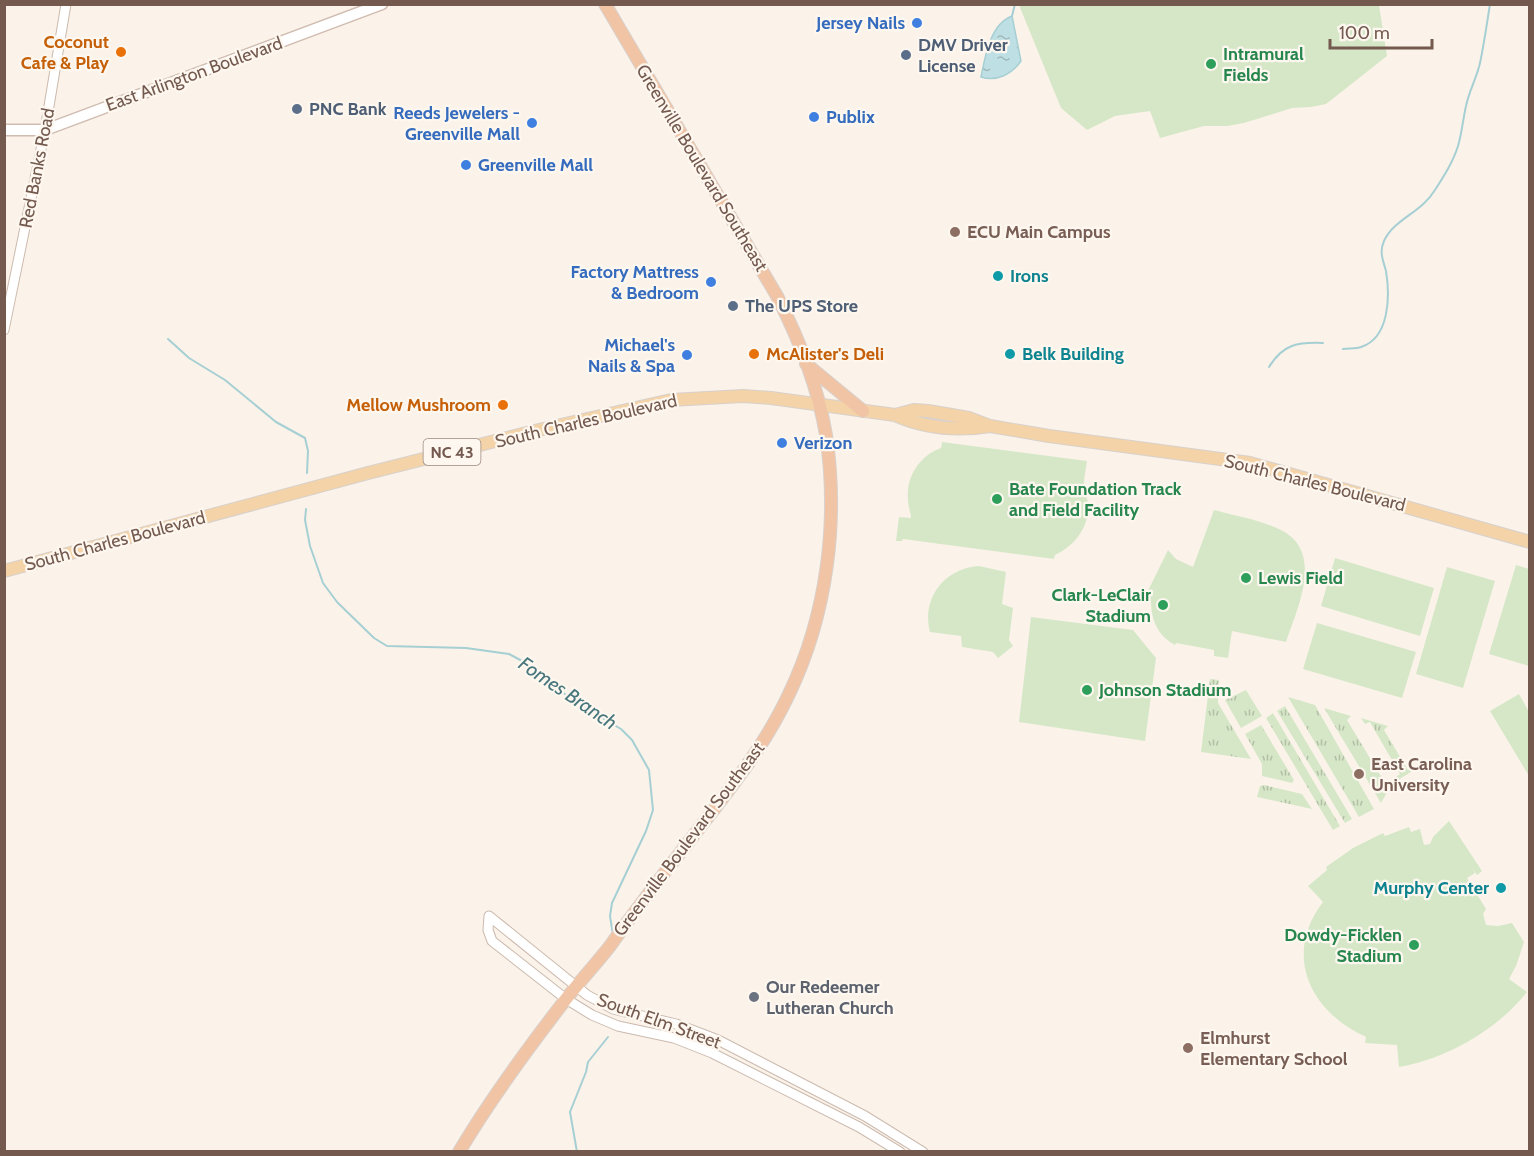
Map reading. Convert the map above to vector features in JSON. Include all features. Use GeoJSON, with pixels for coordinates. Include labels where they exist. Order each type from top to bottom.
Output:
{"type":"FeatureCollection","features":[{"type":"Feature","properties":{"kind":"highway","name":"Greenville Boulevard Southeast"},"geometry":{"type":"LineString","coordinates":[[459,1152],[484,1109],[566,999],[750,762],[790,693],[817,617],[828,553],[830,473],[826,434],[806,364],[788,318],[605,4]]}},
{"type":"Feature","properties":{"kind":"highway"},"geometry":{"type":"LineString","coordinates":[[806,364],[863,411]]}},
{"type":"Feature","properties":{"kind":"main road","name":"East Arlington Boulevard"},"geometry":{"type":"LineString","coordinates":[[4,130],[45,130],[381,4]]}},
{"type":"Feature","properties":{"kind":"main road","name":"South Charles Boulevard"},"geometry":{"type":"LineString","coordinates":[[4,571],[368,473],[539,430],[671,400],[743,396],[894,415],[912,423],[966,429],[990,426],[1194,454],[1263,466],[1530,542]]}},
{"type":"Feature","properties":{"kind":"street","name":"Red Banks Road"},"geometry":{"type":"LineString","coordinates":[[4,330],[45,130],[66,4]]}},
{"type":"Feature","properties":{"kind":"street","name":"South Elm Street"},"geometry":{"type":"LineString","coordinates":[[900,1152],[859,1127],[712,1053],[685,1042],[618,1026],[592,1015],[566,999],[492,941],[488,930],[489,916],[586,995],[614,1009],[676,1024],[718,1040],[865,1116],[923,1152]]}},
{"type":"Feature","properties":{"kind":"green space","name":"Intramural Fields"},"geometry":{"type":"Polygon","coordinates":[[[1019,5],[1379,5],[1387,56],[1326,104],[1292,108],[1244,123],[1204,126],[1160,138],[1150,111],[1115,116],[1087,130],[1061,108],[1019,5]]]}},
{"type":"Feature","properties":{"kind":"green space","name":"Bate Foundation Track and Field Facility"},"geometry":{"type":"Polygon","coordinates":[[[942,442],[1087,461],[1084,489],[1088,511],[1080,534],[1075,541],[1055,555],[1054,559],[903,539],[896,541],[899,517],[911,518],[908,491],[912,476],[920,462],[941,448],[942,442]]]}},
{"type":"Feature","properties":{"kind":"green space","name":"Lewis Field"},"geometry":{"type":"Polygon","coordinates":[[[1214,510],[1281,530],[1294,540],[1302,552],[1305,566],[1304,582],[1286,642],[1232,631],[1228,658],[1214,656],[1214,650],[1176,643],[1175,645],[1164,637],[1157,627],[1152,615],[1151,601],[1144,599],[1168,550],[1176,559],[1193,567],[1214,510]]]}},
{"type":"Feature","properties":{"kind":"green space"},"geometry":{"type":"Polygon","coordinates":[[[1335,558],[1434,588],[1420,636],[1321,606],[1335,558]]]}},
{"type":"Feature","properties":{"kind":"green space"},"geometry":{"type":"Polygon","coordinates":[[[1516,565],[1529,569],[1529,666],[1489,654],[1516,565]]]}},
{"type":"Feature","properties":{"kind":"green space"},"geometry":{"type":"Polygon","coordinates":[[[979,566],[1006,572],[1002,604],[1013,608],[1009,640],[1013,646],[998,658],[993,652],[962,647],[961,636],[930,632],[929,608],[938,587],[956,572],[979,566]]]}},
{"type":"Feature","properties":{"kind":"green space"},"geometry":{"type":"Polygon","coordinates":[[[1447,567],[1495,581],[1463,688],[1416,674],[1447,567]]]}},
{"type":"Feature","properties":{"kind":"green space","name":"Johnson Stadium"},"geometry":{"type":"Polygon","coordinates":[[[1031,617],[1133,630],[1156,658],[1145,741],[1019,722],[1031,617]]]}},
{"type":"Feature","properties":{"kind":"green space"},"geometry":{"type":"Polygon","coordinates":[[[1317,623],[1416,652],[1402,698],[1303,669],[1317,623]]]}},
{"type":"Feature","properties":{"kind":"green space"},"geometry":{"type":"Polygon","coordinates":[[[1210,679],[1219,680],[1218,703],[1251,759],[1201,752],[1210,679]]]}},
{"type":"Feature","properties":{"kind":"green space"},"geometry":{"type":"Polygon","coordinates":[[[1246,690],[1262,716],[1241,728],[1225,700],[1246,690]]]}},
{"type":"Feature","properties":{"kind":"green space"},"geometry":{"type":"Polygon","coordinates":[[[1519,694],[1529,712],[1529,776],[1490,711],[1519,694]]]}},
{"type":"Feature","properties":{"kind":"green space"},"geometry":{"type":"Polygon","coordinates":[[[1288,697],[1315,705],[1374,809],[1359,817],[1288,697]]]}},
{"type":"Feature","properties":{"kind":"green space"},"geometry":{"type":"Polygon","coordinates":[[[1285,706],[1352,819],[1345,823],[1277,711],[1285,706]]]}},
{"type":"Feature","properties":{"kind":"green space"},"geometry":{"type":"Polygon","coordinates":[[[1324,708],[1351,716],[1347,720],[1385,783],[1390,780],[1392,784],[1381,803],[1324,708]]]}},
{"type":"Feature","properties":{"kind":"green space"},"geometry":{"type":"Polygon","coordinates":[[[1273,713],[1340,826],[1333,830],[1266,718],[1273,713]]]}},
{"type":"Feature","properties":{"kind":"green space"},"geometry":{"type":"Polygon","coordinates":[[[1361,718],[1388,726],[1384,730],[1408,770],[1413,768],[1414,770],[1398,780],[1396,777],[1400,774],[1370,722],[1365,724],[1361,718]]]}},
{"type":"Feature","properties":{"kind":"green space"},"geometry":{"type":"Polygon","coordinates":[[[1261,725],[1294,780],[1292,783],[1262,776],[1262,764],[1245,734],[1261,725]]]}},
{"type":"Feature","properties":{"kind":"green space"},"geometry":{"type":"Polygon","coordinates":[[[1260,786],[1302,794],[1312,809],[1257,797],[1260,786]]]}},
{"type":"Feature","properties":{"kind":"green space","name":"Dowdy-Ficklen Stadium"},"geometry":{"type":"Polygon","coordinates":[[[1449,821],[1482,871],[1477,875],[1472,867],[1475,873],[1467,878],[1486,909],[1483,914],[1486,925],[1498,926],[1512,923],[1524,942],[1509,979],[1527,992],[1501,1019],[1469,1041],[1435,1057],[1399,1067],[1397,1045],[1365,1043],[1366,1037],[1346,1026],[1317,997],[1308,979],[1304,961],[1305,941],[1311,922],[1323,902],[1308,886],[1327,870],[1326,867],[1353,848],[1383,833],[1385,836],[1409,827],[1411,832],[1420,829],[1424,845],[1430,844],[1433,837],[1449,821]]]}},
{"type":"Feature","properties":{"kind":"water"},"geometry":{"type":"Polygon","coordinates":[[[1012,16],[1021,61],[1004,76],[981,77],[990,42],[998,26],[1012,16]]]}},
{"type":"Feature","properties":{"kind":"waterway"},"geometry":{"type":"LineString","coordinates":[[1012,16],[1015,4]]}},
{"type":"Feature","properties":{"kind":"waterway"},"geometry":{"type":"LineString","coordinates":[[1343,349],[1359,348],[1371,342],[1383,325],[1388,292],[1382,256],[1384,241],[1394,227],[1429,198],[1454,158],[1467,100],[1480,63],[1490,4]]}},
{"type":"Feature","properties":{"kind":"waterway","name":"Fomes Branch"},"geometry":{"type":"LineString","coordinates":[[168,339],[189,358],[225,380],[276,422],[305,438],[308,451],[307,473]]}},
{"type":"Feature","properties":{"kind":"waterway"},"geometry":{"type":"LineString","coordinates":[[1269,367],[1280,353],[1292,346],[1323,343]]}},
{"type":"Feature","properties":{"kind":"waterway","name":"Fomes Branch"},"geometry":{"type":"LineString","coordinates":[[306,509],[305,520],[310,546],[323,583],[337,602],[374,638],[387,646],[466,648],[509,654],[539,670],[575,702],[621,729],[632,740],[649,770],[653,810],[646,831],[612,903],[610,916],[613,935]]}},
{"type":"Feature","properties":{"kind":"waterway","name":"Fomes Branch"},"geometry":{"type":"LineString","coordinates":[[577,1152],[570,1112],[588,1062],[608,1037]]}},
{"type":"Feature","properties":{"kind":"place","name":"Jersey Nails"},"geometry":{"type":"Point","coordinates":[917,23]}},
{"type":"Feature","properties":{"kind":"place","name":"Coconut Cafe & Play"},"geometry":{"type":"Point","coordinates":[121,52]}},
{"type":"Feature","properties":{"kind":"place","name":"DMV Driver License"},"geometry":{"type":"Point","coordinates":[906,55]}},
{"type":"Feature","properties":{"kind":"place","name":"Intramural Fields"},"geometry":{"type":"Point","coordinates":[1211,64]}},
{"type":"Feature","properties":{"kind":"place","name":"PNC Bank"},"geometry":{"type":"Point","coordinates":[297,109]}},
{"type":"Feature","properties":{"kind":"place","name":"Publix"},"geometry":{"type":"Point","coordinates":[814,117]}},
{"type":"Feature","properties":{"kind":"place","name":"Reeds Jewelers - Greenville Mall"},"geometry":{"type":"Point","coordinates":[532,123]}},
{"type":"Feature","properties":{"kind":"place","name":"Greenville Mall"},"geometry":{"type":"Point","coordinates":[466,165]}},
{"type":"Feature","properties":{"kind":"place","name":"ECU Main Campus"},"geometry":{"type":"Point","coordinates":[955,232]}},
{"type":"Feature","properties":{"kind":"place","name":"Irons"},"geometry":{"type":"Point","coordinates":[998,276]}},
{"type":"Feature","properties":{"kind":"place","name":"Factory Mattress & Bedroom"},"geometry":{"type":"Point","coordinates":[711,282]}},
{"type":"Feature","properties":{"kind":"place","name":"The UPS Store"},"geometry":{"type":"Point","coordinates":[733,306]}},
{"type":"Feature","properties":{"kind":"place","name":"McAlister's Deli"},"geometry":{"type":"Point","coordinates":[754,354]}},
{"type":"Feature","properties":{"kind":"place","name":"Belk Building"},"geometry":{"type":"Point","coordinates":[1010,354]}},
{"type":"Feature","properties":{"kind":"place","name":"Michael's Nails & Spa"},"geometry":{"type":"Point","coordinates":[687,355]}},
{"type":"Feature","properties":{"kind":"place","name":"Mellow Mushroom"},"geometry":{"type":"Point","coordinates":[503,405]}},
{"type":"Feature","properties":{"kind":"place","name":"Verizon"},"geometry":{"type":"Point","coordinates":[782,443]}},
{"type":"Feature","properties":{"kind":"place","name":"Bate Foundation Track and Field Facility"},"geometry":{"type":"Point","coordinates":[997,499]}},
{"type":"Feature","properties":{"kind":"place","name":"Lewis Field"},"geometry":{"type":"Point","coordinates":[1246,578]}},
{"type":"Feature","properties":{"kind":"place","name":"Clark-LeClair Stadium"},"geometry":{"type":"Point","coordinates":[1163,605]}},
{"type":"Feature","properties":{"kind":"place","name":"Johnson Stadium"},"geometry":{"type":"Point","coordinates":[1087,690]}},
{"type":"Feature","properties":{"kind":"place","name":"East Carolina University"},"geometry":{"type":"Point","coordinates":[1359,774]}},
{"type":"Feature","properties":{"kind":"place","name":"Murphy Center"},"geometry":{"type":"Point","coordinates":[1501,888]}},
{"type":"Feature","properties":{"kind":"place","name":"Dowdy-Ficklen Stadium"},"geometry":{"type":"Point","coordinates":[1414,945]}},
{"type":"Feature","properties":{"kind":"place","name":"Our Redeemer Lutheran Church"},"geometry":{"type":"Point","coordinates":[754,997]}},
{"type":"Feature","properties":{"kind":"place","name":"Elmhurst Elementary School"},"geometry":{"type":"Point","coordinates":[1188,1048]}}]}
